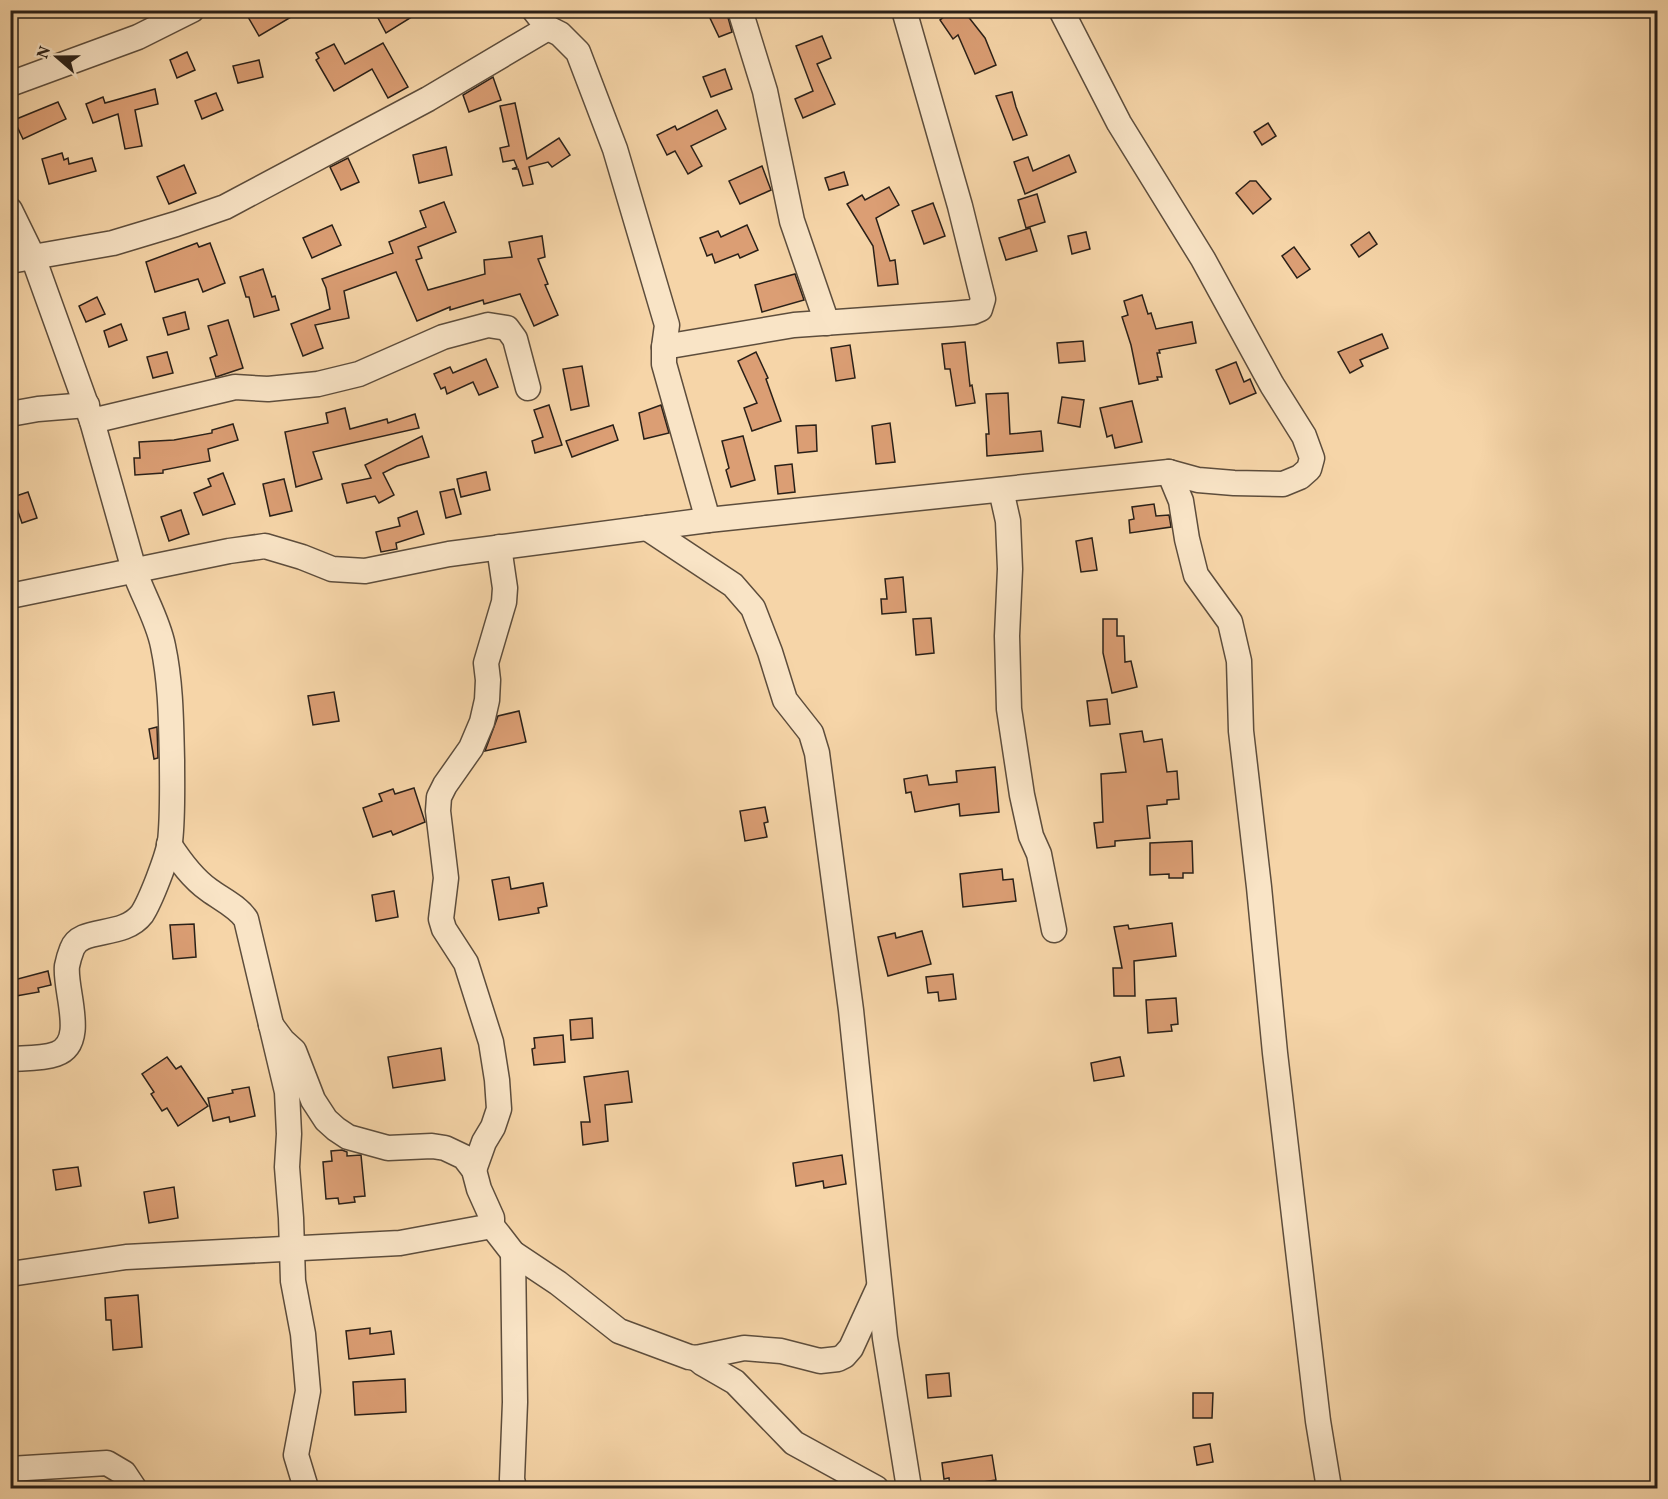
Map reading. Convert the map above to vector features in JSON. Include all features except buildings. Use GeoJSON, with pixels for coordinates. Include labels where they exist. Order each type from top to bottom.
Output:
{"type":"FeatureCollection","features":[{"type":"Feature","properties":{"kind":"street"},"geometry":{"type":"LineString","coordinates":[[10,84],[138,37],[192,10]]}},
{"type":"Feature","properties":{"kind":"street"},"geometry":{"type":"LineString","coordinates":[[740,10],[765,91],[792,221],[827,323]]}},
{"type":"Feature","properties":{"kind":"street"},"geometry":{"type":"LineString","coordinates":[[664,347],[794,325],[973,312],[980,309],[983,299],[960,206],[904,10]]}},
{"type":"Feature","properties":{"kind":"street"},"geometry":{"type":"LineString","coordinates":[[10,596],[229,551],[265,546],[332,569],[365,571],[449,554],[708,520],[1168,472],[1216,482],[1283,484],[1300,477],[1309,468],[1312,458],[1304,436],[1272,385],[1203,259],[1119,123],[1061,10]]}},
{"type":"Feature","properties":{"kind":"street"},"geometry":{"type":"LineString","coordinates":[[22,259],[113,243],[225,207],[428,99],[541,19],[578,52],[615,149],[667,325],[664,364],[708,520]]}},
{"type":"Feature","properties":{"kind":"street"},"geometry":{"type":"LineString","coordinates":[[10,210],[22,259],[90,413],[134,570],[142,594],[156,622],[163,646],[171,694],[172,796],[169,844],[151,896],[141,914],[132,923],[112,932],[77,939],[72,947],[67,968],[73,1024],[71,1040],[64,1050],[55,1054],[10,1059]]}},
{"type":"Feature","properties":{"kind":"street"},"geometry":{"type":"LineString","coordinates":[[10,414],[38,409],[90,413],[235,387],[268,389],[318,384],[359,374],[443,337],[488,325],[507,328],[515,339],[528,388]]}},
{"type":"Feature","properties":{"kind":"street"},"geometry":{"type":"LineString","coordinates":[[1168,472],[1181,501],[1196,575],[1230,622],[1239,661],[1241,731],[1275,1053],[1318,1421],[1329,1488]]}},
{"type":"Feature","properties":{"kind":"street"},"geometry":{"type":"LineString","coordinates":[[1001,490],[1008,521],[1010,569],[1007,636],[1009,709],[1022,795],[1031,836],[1039,854],[1054,930]]}},
{"type":"Feature","properties":{"kind":"street"},"geometry":{"type":"LineString","coordinates":[[647,528],[733,585],[753,608],[771,652],[785,700],[811,733],[817,753],[851,1010],[885,1338],[909,1488]]}},
{"type":"Feature","properties":{"kind":"street"},"geometry":{"type":"LineString","coordinates":[[474,1170],[484,1142],[493,1127],[498,1109],[497,1080],[491,1042],[466,963],[444,929],[441,919],[446,878],[438,811],[439,797],[471,748],[482,722],[487,700],[486,663],[504,602],[505,588],[500,547]]}},
{"type":"Feature","properties":{"kind":"street"},"geometry":{"type":"LineString","coordinates":[[169,844],[183,866],[206,889],[235,908],[246,919],[287,1092],[289,1134],[287,1167],[293,1281],[303,1334],[308,1391],[296,1455],[306,1488]]}},
{"type":"Feature","properties":{"kind":"street"},"geometry":{"type":"LineString","coordinates":[[271,1025],[294,1051],[314,1100],[326,1120],[336,1129],[348,1137],[388,1148],[432,1146],[445,1148],[464,1157],[474,1170],[479,1189],[492,1218],[492,1226],[513,1253],[558,1283],[619,1331],[678,1354],[696,1358],[735,1382],[794,1443],[876,1488]]}},
{"type":"Feature","properties":{"kind":"street"},"geometry":{"type":"LineString","coordinates":[[10,1274],[126,1257],[400,1243],[492,1226]]}},
{"type":"Feature","properties":{"kind":"street"},"geometry":{"type":"LineString","coordinates":[[513,1253],[515,1402],[512,1479],[514,1488]]}},
{"type":"Feature","properties":{"kind":"street"},"geometry":{"type":"LineString","coordinates":[[696,1358],[744,1348],[781,1351],[819,1361],[838,1359],[851,1348],[880,1286]]}},
{"type":"Feature","properties":{"kind":"street"},"geometry":{"type":"LineString","coordinates":[[10,1469],[106,1463],[124,1473],[134,1488]]}}]}
